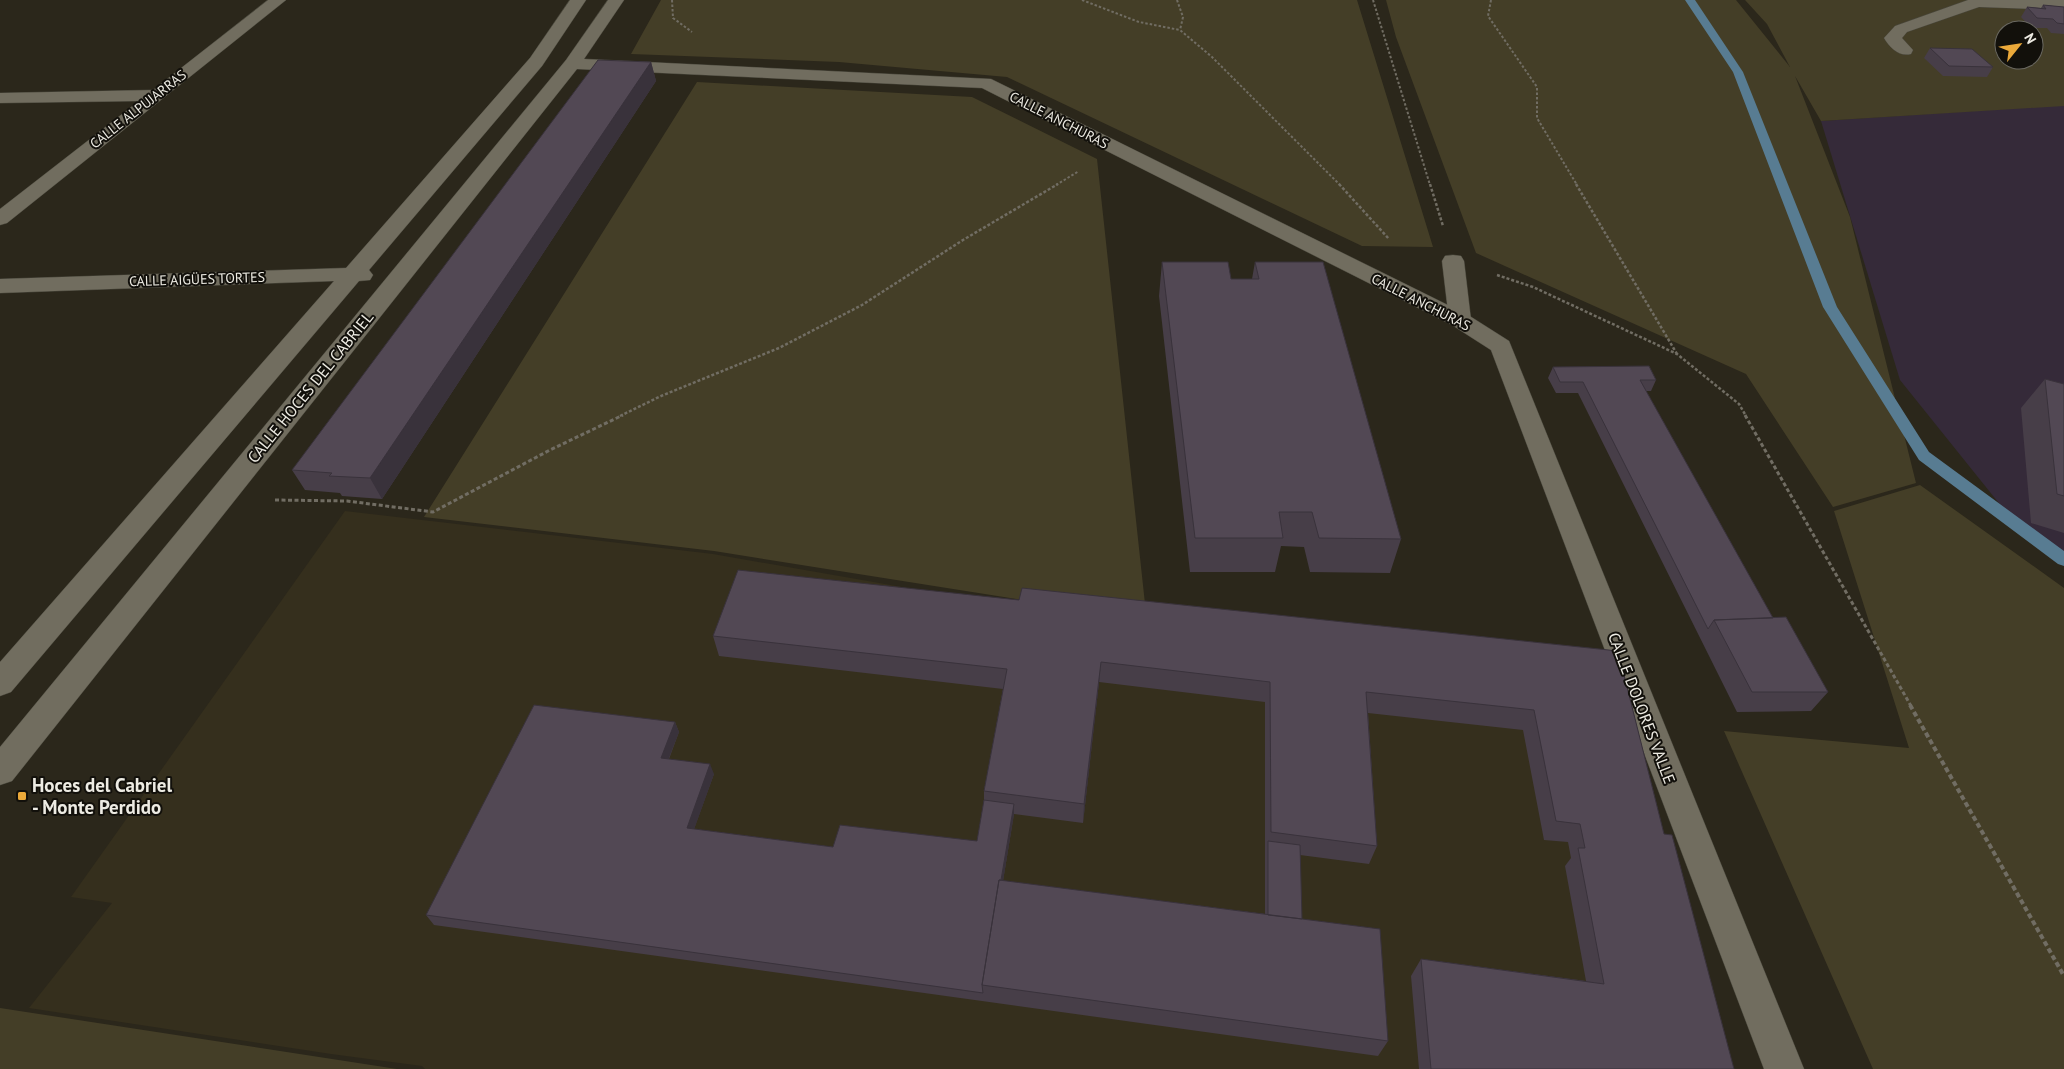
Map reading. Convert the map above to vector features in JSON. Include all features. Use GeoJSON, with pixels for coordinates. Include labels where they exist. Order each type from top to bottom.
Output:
{"type":"FeatureCollection","features":[{"type":"Feature","properties":{"kind":"street","name":"CALLE ALPUJARRAS"},"geometry":{"type":"LineString","coordinates":[[0,219],[278,0]]}},
{"type":"Feature","properties":{"kind":"street"},"geometry":{"type":"LineString","coordinates":[[0,683],[351,274],[536,62],[578,0]]}},
{"type":"Feature","properties":{"kind":"street","name":"CALLE HOCES DEL CABRIEL"},"geometry":{"type":"LineString","coordinates":[[0,771],[572,64],[616,0]]}},
{"type":"Feature","properties":{"kind":"street"},"geometry":{"type":"LineString","coordinates":[[1905,50],[1892,38],[1901,30],[1977,2],[2064,5]]}},
{"type":"Feature","properties":{"kind":"street","name":"CALLE ANCHURAS"},"geometry":{"type":"LineString","coordinates":[[572,64],[985,83],[1460,320],[1501,346]]}},
{"type":"Feature","properties":{"kind":"street"},"geometry":{"type":"LineString","coordinates":[[0,98],[155,95]]}},
{"type":"Feature","properties":{"kind":"street"},"geometry":{"type":"LineString","coordinates":[[1453,261],[1460,320]]}},
{"type":"Feature","properties":{"kind":"street","name":"CALLE AIGÜES TORTES"},"geometry":{"type":"LineString","coordinates":[[0,286],[351,274],[369,276],[380,282],[386,292]]}},
{"type":"Feature","properties":{"kind":"street","name":"CALLE DOLORES VALLE"},"geometry":{"type":"LineString","coordinates":[[1501,346],[1784,1069]]}},
{"type":"Feature","properties":{"kind":"path"},"geometry":{"type":"LineString","coordinates":[[1082,0],[1140,22],[1180,30],[1212,57],[1320,163],[1392,243]]}},
{"type":"Feature","properties":{"kind":"path"},"geometry":{"type":"LineString","coordinates":[[1177,0],[1183,17],[1180,30]]}},
{"type":"Feature","properties":{"kind":"path"},"geometry":{"type":"LineString","coordinates":[[1373,0],[1453,261],[1533,287],[1677,354],[1739,404],[2064,976]]}},
{"type":"Feature","properties":{"kind":"path"},"geometry":{"type":"LineString","coordinates":[[1491,0],[1488,16],[1537,87],[1537,118],[1677,354]]}},
{"type":"Feature","properties":{"kind":"path"},"geometry":{"type":"LineString","coordinates":[[267,500],[347,501],[433,512],[550,450],[660,396],[779,348],[862,305],[962,240],[1066,177],[1083,169]]}},
{"type":"Feature","properties":{"kind":"shaded area"},"geometry":{"type":"Polygon","coordinates":[[[661,0],[1357,0],[1433,247],[1362,246],[1007,77],[839,62],[631,54],[661,0]]]}},
{"type":"Feature","properties":{"kind":"shaded area"},"geometry":{"type":"Polygon","coordinates":[[[1386,0],[1736,0],[1790,67],[1767,24],[1745,0],[2064,0],[2064,106],[1821,121],[1795,76],[1850,217],[1916,483],[1833,507],[1746,374],[1476,253],[1396,37],[1386,0]]]}},
{"type":"Feature","properties":{"kind":"shaded area"},"geometry":{"type":"Polygon","coordinates":[[[697,82],[972,97],[1097,159],[1146,613],[1022,600],[714,551],[424,517],[697,82]]]}},
{"type":"Feature","properties":{"kind":"shaded area"},"geometry":{"type":"Polygon","coordinates":[[[2064,105],[2064,556],[2010,517],[1900,380],[1821,121],[2064,105]]]}},
{"type":"Feature","properties":{"kind":"shaded area"},"geometry":{"type":"Polygon","coordinates":[[[1920,485],[2064,588],[2064,1069],[1873,1069],[1724,731],[1909,748],[1834,511],[1920,485]]]}},
{"type":"Feature","properties":{"kind":"shaded area"},"geometry":{"type":"Polygon","coordinates":[[[345,511],[713,554],[1022,608],[1606,672],[1711,1069],[425,1069],[422,1066],[29,1008],[112,903],[71,897],[345,511]]]}},
{"type":"Feature","properties":{"kind":"shaded area"},"geometry":{"type":"Polygon","coordinates":[[[0,1008],[397,1069],[0,1069],[0,1008]]]}},
{"type":"Feature","properties":{"kind":"building"},"geometry":{"type":"Polygon","coordinates":[[[2043,5],[2064,7],[2064,24],[2057,23],[2053,19],[2037,18],[2027,7],[2046,9],[2043,5]]]}},
{"type":"Feature","properties":{"kind":"building"},"geometry":{"type":"Polygon","coordinates":[[[1930,48],[1972,49],[1993,67],[1949,66],[1930,48]]]}},
{"type":"Feature","properties":{"kind":"building"},"geometry":{"type":"Polygon","coordinates":[[[598,60],[651,62],[370,478],[329,476],[332,473],[292,470],[598,60]]]}},
{"type":"Feature","properties":{"kind":"building"},"geometry":{"type":"Polygon","coordinates":[[[1162,262],[1228,262],[1231,279],[1259,279],[1255,262],[1323,262],[1401,539],[1319,538],[1312,512],[1279,512],[1283,538],[1195,538],[1162,262]]]}},
{"type":"Feature","properties":{"kind":"building"},"geometry":{"type":"Polygon","coordinates":[[[1649,366],[1656,380],[1640,380],[1773,618],[1714,620],[1708,629],[1583,382],[1560,382],[1553,367],[1649,366]]]}},
{"type":"Feature","properties":{"kind":"building"},"geometry":{"type":"Polygon","coordinates":[[[2045,379],[2064,384],[2064,496],[2057,494],[2045,379]]]}},
{"type":"Feature","properties":{"kind":"building"},"geometry":{"type":"Polygon","coordinates":[[[738,570],[1019,600],[1022,588],[1618,651],[1664,834],[1672,835],[1734,1069],[1431,1069],[1421,959],[1604,984],[1578,848],[1585,848],[1580,824],[1556,821],[1534,710],[1366,692],[1377,846],[1271,832],[1270,682],[1101,662],[1084,804],[984,791],[1007,669],[713,636],[738,570]]]}},
{"type":"Feature","properties":{"kind":"building"},"geometry":{"type":"Polygon","coordinates":[[[1786,617],[1828,692],[1752,692],[1714,620],[1786,617]]]}},
{"type":"Feature","properties":{"kind":"building"},"geometry":{"type":"Polygon","coordinates":[[[534,705],[675,722],[661,758],[710,764],[687,828],[833,847],[840,825],[977,841],[984,800],[1014,804],[1001,880],[999,880],[982,985],[983,993],[426,915],[534,705]]]}},
{"type":"Feature","properties":{"kind":"building"},"geometry":{"type":"Polygon","coordinates":[[[1268,841],[1300,845],[1302,919],[1268,915],[1268,841]]]}},
{"type":"Feature","properties":{"kind":"building"},"geometry":{"type":"Polygon","coordinates":[[[999,880],[1380,929],[1388,1041],[982,985],[999,880]]]}},
{"type":"Feature","properties":{"kind":"waterway"},"geometry":{"type":"LineString","coordinates":[[1690,0],[1738,72],[1830,307],[1924,456],[2064,560]]}},
{"type":"Feature","properties":{"kind":"place","name":"Hoces del Cabriel - Monte Perdido"},"geometry":{"type":"Point","coordinates":[22,796]}}]}
